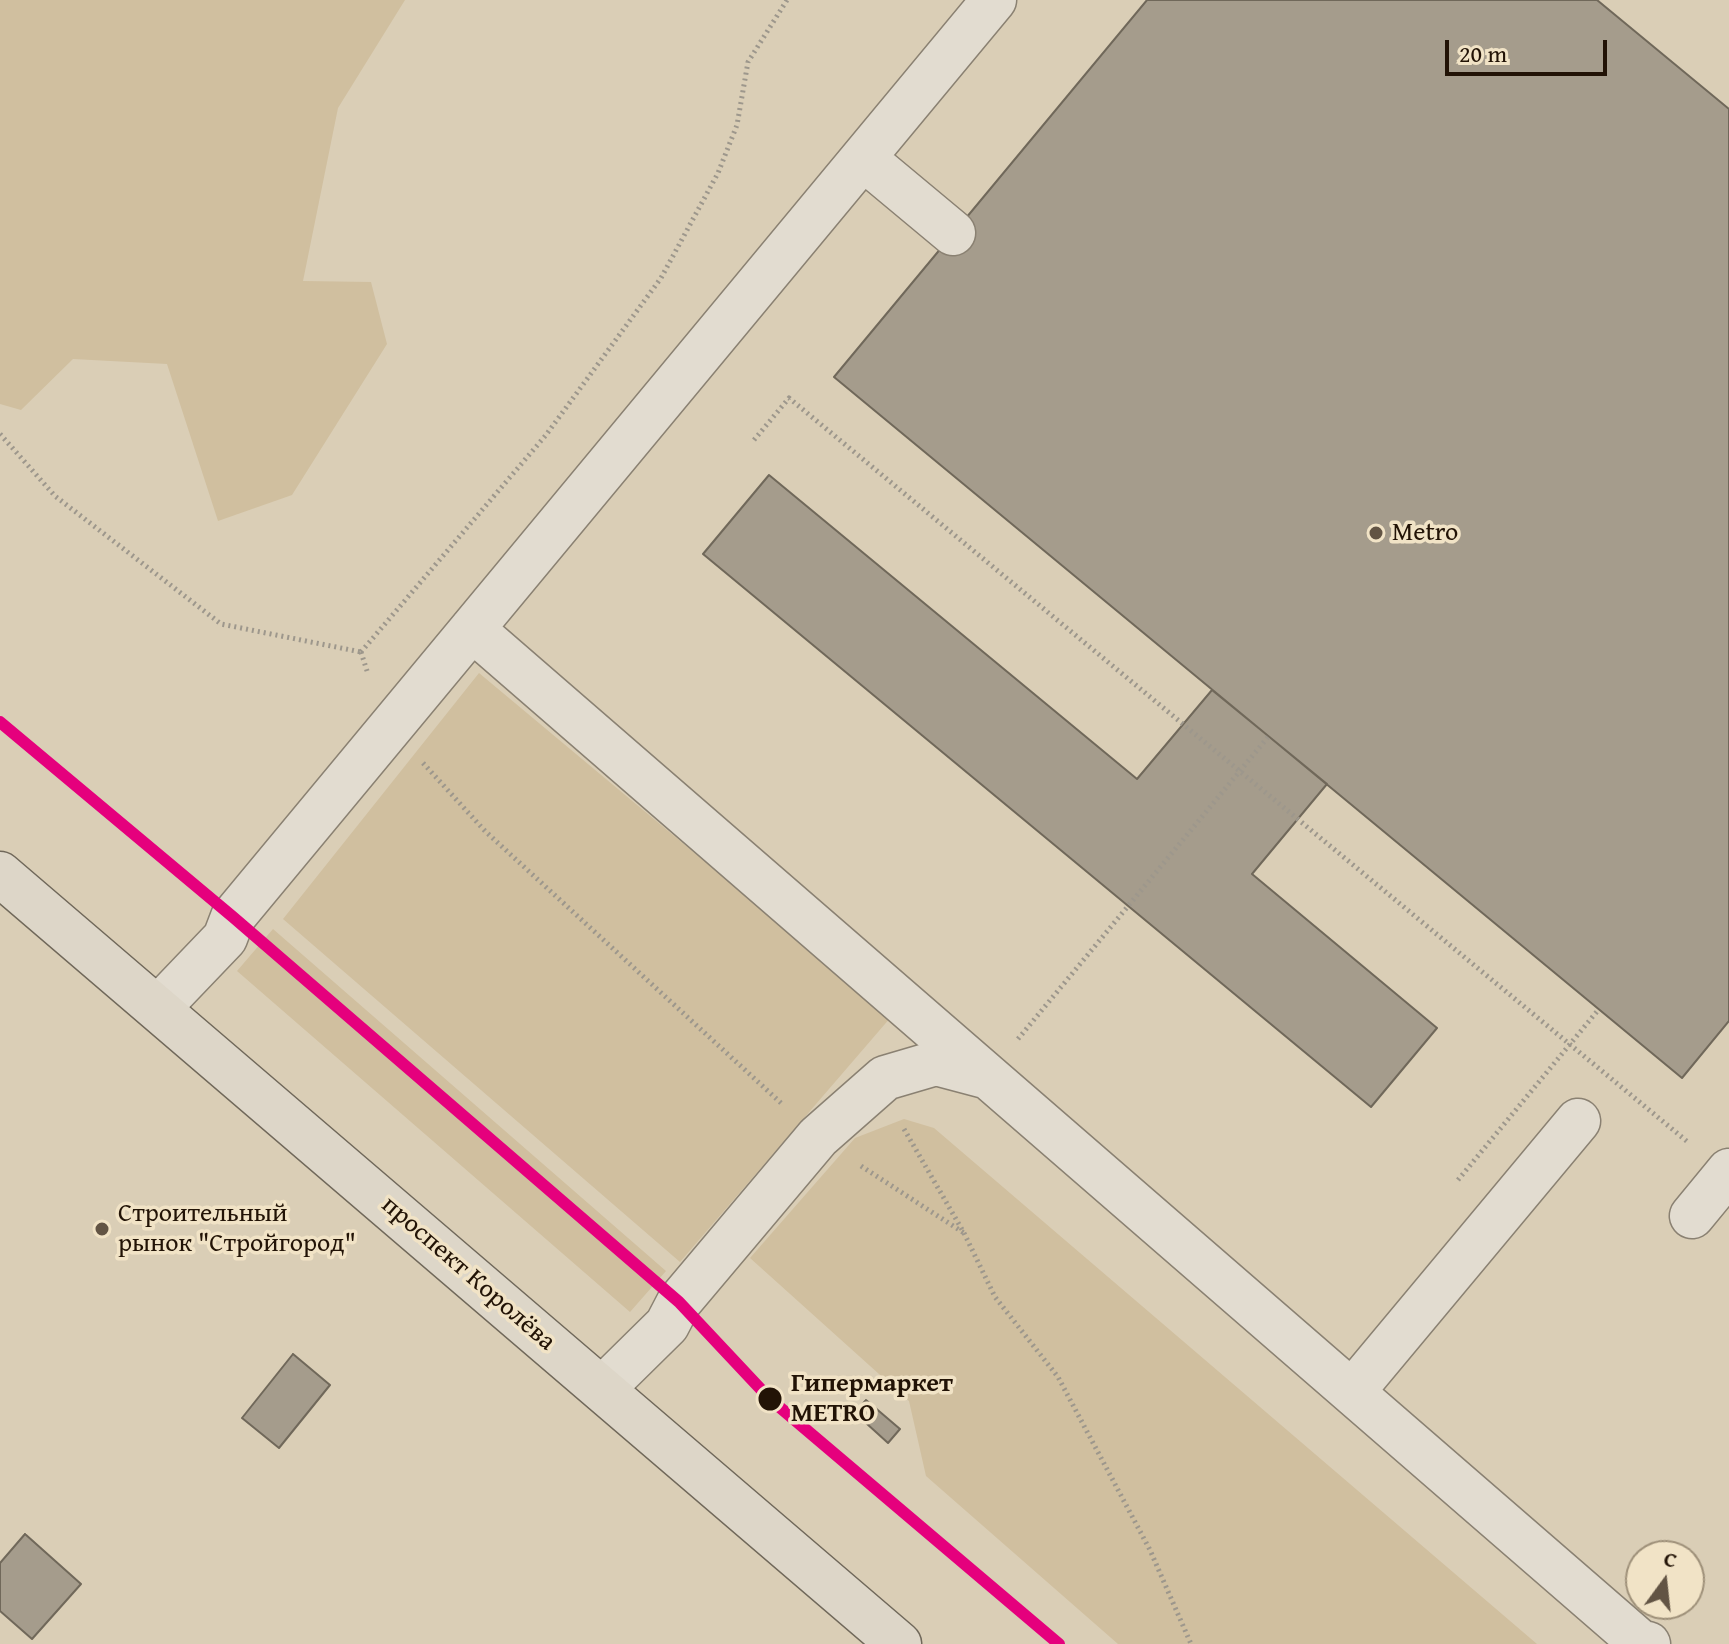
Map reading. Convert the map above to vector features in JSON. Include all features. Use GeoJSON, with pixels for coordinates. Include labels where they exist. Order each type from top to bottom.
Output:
{"type":"FeatureCollection","features":[{"type":"Feature","properties":{"kind":"main road","name":"проспект Королёва"},"geometry":{"type":"LineString","coordinates":[[0,874],[899,1644]]}},
{"type":"Feature","properties":{"kind":"lane"},"geometry":{"type":"LineString","coordinates":[[158,1008],[225,938],[233,917],[994,0]]}},
{"type":"Feature","properties":{"kind":"lane"},"geometry":{"type":"LineString","coordinates":[[863,158],[953,233]]}},
{"type":"Feature","properties":{"kind":"lane"},"geometry":{"type":"LineString","coordinates":[[472,629],[1640,1642],[1648,1644]]}},
{"type":"Feature","properties":{"kind":"lane"},"geometry":{"type":"LineString","coordinates":[[602,1389],[667,1325],[679,1302],[818,1137],[885,1078],[936,1063],[987,1076]]}},
{"type":"Feature","properties":{"kind":"lane"},"geometry":{"type":"LineString","coordinates":[[1352,1392],[1578,1121]]}},
{"type":"Feature","properties":{"kind":"lane"},"geometry":{"type":"LineString","coordinates":[[1692,1216],[1728,1173]]}},
{"type":"Feature","properties":{"kind":"path"},"geometry":{"type":"LineString","coordinates":[[361,652],[546,435],[661,278],[718,173],[737,125],[748,62],[787,0]]}},
{"type":"Feature","properties":{"kind":"path"},"geometry":{"type":"LineString","coordinates":[[754,440],[789,398],[1728,1173]]}},
{"type":"Feature","properties":{"kind":"path"},"geometry":{"type":"LineString","coordinates":[[0,434],[55,496],[221,624],[361,652]]}},
{"type":"Feature","properties":{"kind":"path"},"geometry":{"type":"LineString","coordinates":[[361,652],[373,689],[391,727],[485,831],[818,1137],[964,1233]]}},
{"type":"Feature","properties":{"kind":"path"},"geometry":{"type":"LineString","coordinates":[[987,1076],[1268,737]]}},
{"type":"Feature","properties":{"kind":"path"},"geometry":{"type":"LineString","coordinates":[[1457,1181],[1599,1009]]}},
{"type":"Feature","properties":{"kind":"path"},"geometry":{"type":"LineString","coordinates":[[881,1082],[910,1143],[964,1233],[995,1297],[1058,1377],[1150,1550],[1191,1644]]}},
{"type":"Feature","properties":{"kind":"shaded area"},"geometry":{"type":"Polygon","coordinates":[[[0,0],[405,0],[338,108],[303,281],[371,282],[387,344],[292,495],[218,521],[167,364],[73,359],[21,410],[0,404],[0,0]]]}},
{"type":"Feature","properties":{"kind":"shaded area"},"geometry":{"type":"Polygon","coordinates":[[[479,673],[891,1017],[680,1262],[283,919],[479,673]]]}},
{"type":"Feature","properties":{"kind":"shaded area"},"geometry":{"type":"Polygon","coordinates":[[[273,929],[666,1271],[630,1312],[237,971],[273,929]]]}},
{"type":"Feature","properties":{"kind":"shaded area"},"geometry":{"type":"Polygon","coordinates":[[[904,1119],[934,1128],[1537,1644],[1118,1644],[926,1476],[909,1401],[750,1258],[855,1138],[904,1119]]]}},
{"type":"Feature","properties":{"kind":"building","name":"Metro"},"geometry":{"type":"Polygon","coordinates":[[[1147,0],[1597,0],[1729,109],[1729,1021],[1682,1078],[834,377],[1147,0]]]}},
{"type":"Feature","properties":{"kind":"building"},"geometry":{"type":"Polygon","coordinates":[[[769,475],[1137,779],[1212,690],[1327,784],[1252,874],[1437,1028],[1371,1107],[703,554],[769,475]]]}},
{"type":"Feature","properties":{"kind":"building"},"geometry":{"type":"Polygon","coordinates":[[[293,1354],[330,1385],[279,1448],[242,1418],[293,1354]]]}},
{"type":"Feature","properties":{"kind":"building"},"geometry":{"type":"Polygon","coordinates":[[[866,1400],[900,1429],[888,1443],[855,1413],[866,1400]]]}},
{"type":"Feature","properties":{"kind":"building"},"geometry":{"type":"Polygon","coordinates":[[[25,1534],[81,1584],[32,1639],[0,1611],[0,1563],[25,1534]]]}},
{"type":"Feature","properties":{"kind":"transit line"},"geometry":{"type":"LineString","coordinates":[[0,722],[233,917],[679,1302],[770,1399],[1059,1644]]}},
{"type":"Feature","properties":{"kind":"place","name":"Metro"},"geometry":{"type":"Point","coordinates":[1376,533]}},
{"type":"Feature","properties":{"kind":"place","name":"Строительный рынок \"Стройгород\""},"geometry":{"type":"Point","coordinates":[102,1229]}},
{"type":"Feature","properties":{"kind":"place","name":"Гипермаркет METRO"},"geometry":{"type":"Point","coordinates":[770,1399]}}]}
